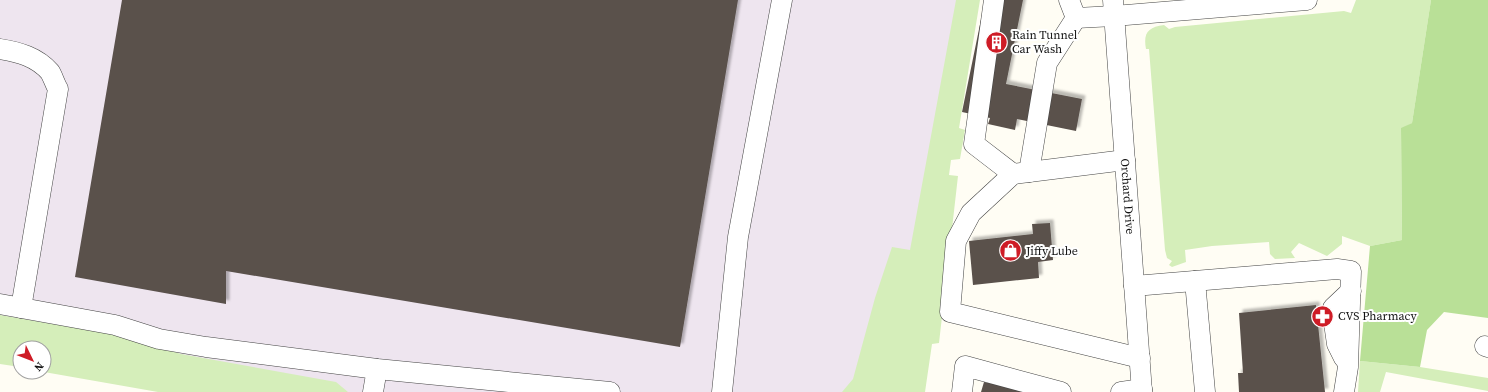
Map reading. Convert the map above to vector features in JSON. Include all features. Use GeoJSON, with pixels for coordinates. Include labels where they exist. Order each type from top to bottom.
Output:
{"type":"FeatureCollection","features":[{"type":"Feature","properties":{"kind":"street"},"geometry":{"type":"LineString","coordinates":[[722,392],[738,238],[782,0]]}},
{"type":"Feature","properties":{"kind":"street"},"geometry":{"type":"LineString","coordinates":[[994,0],[974,144],[1021,173]]}},
{"type":"Feature","properties":{"kind":"street"},"geometry":{"type":"LineString","coordinates":[[1069,0],[1076,18]]}},
{"type":"Feature","properties":{"kind":"street"},"geometry":{"type":"LineString","coordinates":[[1021,173],[1047,63],[1076,18],[1114,8],[1307,0]]}},
{"type":"Feature","properties":{"kind":"street","name":"Orchard Drive"},"geometry":{"type":"LineString","coordinates":[[1114,8],[1142,390]]}},
{"type":"Feature","properties":{"kind":"street"},"geometry":{"type":"LineString","coordinates":[[0,49],[18,52],[39,62],[50,73],[58,89],[21,308]]}},
{"type":"Feature","properties":{"kind":"street"},"geometry":{"type":"LineString","coordinates":[[1125,160],[1021,173],[971,213],[956,241],[950,312],[1140,358]]}},
{"type":"Feature","properties":{"kind":"street"},"geometry":{"type":"LineString","coordinates":[[1134,286],[1337,269],[1351,271],[1348,367],[1344,392]]}},
{"type":"Feature","properties":{"kind":"street"},"geometry":{"type":"LineString","coordinates":[[1195,281],[1205,392]]}},
{"type":"Feature","properties":{"kind":"street"},"geometry":{"type":"LineString","coordinates":[[1348,367],[1336,344],[1334,316],[1351,291]]}},
{"type":"Feature","properties":{"kind":"street"},"geometry":{"type":"LineString","coordinates":[[0,304],[115,325],[159,339],[206,347],[377,369],[610,392]]}},
{"type":"Feature","properties":{"kind":"street"},"geometry":{"type":"LineString","coordinates":[[962,392],[965,366],[1061,392]]}},
{"type":"Feature","properties":{"kind":"street"},"geometry":{"type":"LineString","coordinates":[[373,392],[377,369]]}},
{"type":"Feature","properties":{"kind":"street"},"geometry":{"type":"LineString","coordinates":[[1121,392],[1142,390]]}},
{"type":"Feature","properties":{"kind":"shaded area"},"geometry":{"type":"Polygon","coordinates":[[[0,0],[976,0],[905,392],[274,392],[52,350],[52,340],[12,340],[12,344],[0,343],[0,0]]]}},
{"type":"Feature","properties":{"kind":"green space"},"geometry":{"type":"Polygon","coordinates":[[[956,0],[980,0],[959,128],[965,130],[960,159],[951,160],[949,175],[958,176],[939,343],[932,344],[925,392],[842,392],[853,379],[875,298],[892,247],[910,250],[956,0]]]}},
{"type":"Feature","properties":{"kind":"green space"},"geometry":{"type":"Polygon","coordinates":[[[1356,0],[1431,0],[1412,123],[1401,129],[1402,240],[1370,246],[1342,236],[1342,244],[1327,256],[1299,243],[1291,252],[1295,258],[1275,259],[1270,254],[1269,242],[1212,246],[1185,250],[1186,262],[1172,267],[1169,265],[1172,261],[1167,258],[1165,250],[1149,49],[1146,49],[1145,43],[1146,35],[1150,29],[1164,25],[1169,29],[1175,27],[1344,11],[1351,13],[1356,0]]]}},
{"type":"Feature","properties":{"kind":"green space"},"geometry":{"type":"Polygon","coordinates":[[[1431,0],[1488,0],[1488,318],[1444,312],[1427,330],[1420,367],[1360,361],[1370,246],[1402,240],[1401,128],[1412,123],[1431,0]]]}},
{"type":"Feature","properties":{"kind":"green space"},"geometry":{"type":"Polygon","coordinates":[[[0,315],[130,337],[181,354],[336,382],[348,392],[158,392],[52,373],[52,340],[12,340],[12,366],[0,364],[0,315]]]}},
{"type":"Feature","properties":{"kind":"green space"},"geometry":{"type":"Polygon","coordinates":[[[1360,361],[1420,367],[1488,378],[1488,391],[1386,372],[1380,392],[1358,392],[1360,361]]]}},
{"type":"Feature","properties":{"kind":"building"},"geometry":{"type":"Polygon","coordinates":[[[122,0],[738,0],[680,347],[226,271],[226,304],[75,277],[122,0]]]}},
{"type":"Feature","properties":{"kind":"building","name":"Rain Tunnel Car Wash"},"geometry":{"type":"Polygon","coordinates":[[[985,0],[1023,0],[1006,84],[1082,99],[1076,131],[1017,119],[1015,130],[988,124],[990,118],[962,112],[985,0]]]}},
{"type":"Feature","properties":{"kind":"building","name":"Jiffy Lube"},"geometry":{"type":"Polygon","coordinates":[[[1050,223],[1053,260],[1038,262],[1039,278],[973,285],[969,241],[1033,234],[1032,224],[1050,223]]]}},
{"type":"Feature","properties":{"kind":"building","name":"CVS Pharmacy"},"geometry":{"type":"Polygon","coordinates":[[[1316,305],[1325,392],[1239,392],[1238,373],[1243,373],[1239,313],[1316,305]]]}},
{"type":"Feature","properties":{"kind":"building"},"geometry":{"type":"Polygon","coordinates":[[[984,382],[1030,391],[1030,392],[981,392],[984,382]]]}},
{"type":"Feature","properties":{"kind":"place","name":"Rain Tunnel Car Wash"},"geometry":{"type":"Point","coordinates":[996,42]}},
{"type":"Feature","properties":{"kind":"place","name":"Jiffy Lube"},"geometry":{"type":"Point","coordinates":[1011,251]}},
{"type":"Feature","properties":{"kind":"place","name":"CVS Pharmacy"},"geometry":{"type":"Point","coordinates":[1322,316]}}]}
